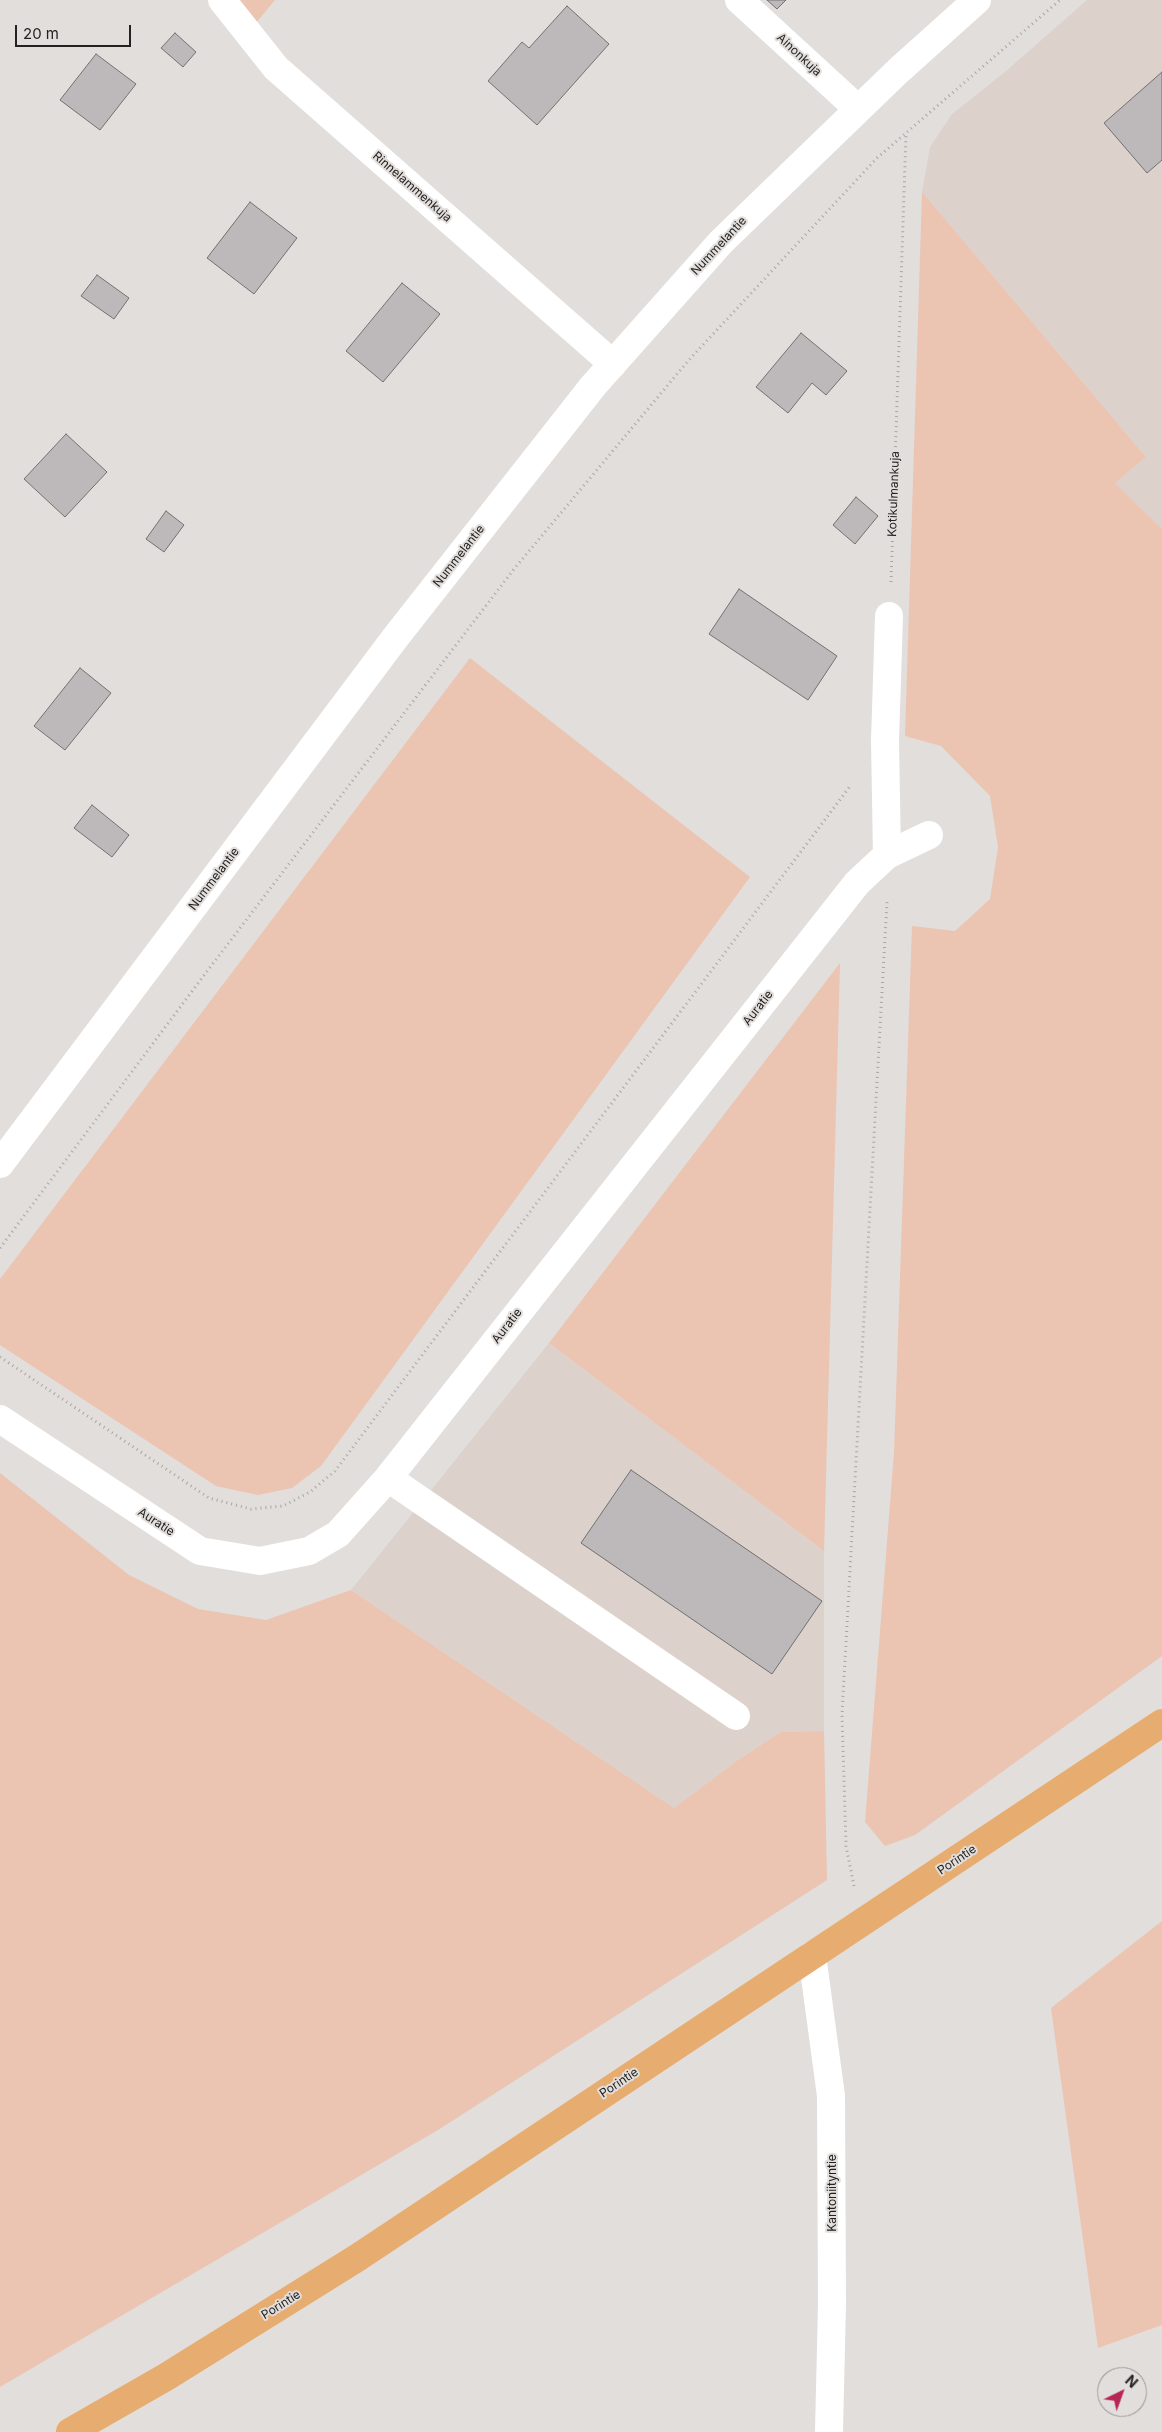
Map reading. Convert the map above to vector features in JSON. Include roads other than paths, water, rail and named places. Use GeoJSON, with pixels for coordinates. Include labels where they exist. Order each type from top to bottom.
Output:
{"type":"FeatureCollection","features":[{"type":"Feature","properties":{"kind":"highway","name":"Porintie"},"geometry":{"type":"LineString","coordinates":[[70,2432],[166,2377],[357,2258],[1162,1723]]}},
{"type":"Feature","properties":{"kind":"street","name":"Rinnelammenkuja"},"geometry":{"type":"LineString","coordinates":[[222,0],[276,68],[613,364]]}},
{"type":"Feature","properties":{"kind":"street","name":"Ainonkuja"},"geometry":{"type":"LineString","coordinates":[[740,0],[858,109]]}},
{"type":"Feature","properties":{"kind":"street","name":"Nummelantie"},"geometry":{"type":"LineString","coordinates":[[0,1164],[395,638],[613,364],[721,242],[858,109],[977,0]]}},
{"type":"Feature","properties":{"kind":"street"},"geometry":{"type":"LineString","coordinates":[[887,855],[885,741],[889,616]]}},
{"type":"Feature","properties":{"kind":"street","name":"Auratie"},"geometry":{"type":"LineString","coordinates":[[0,1419],[200,1551],[260,1561],[309,1551],[338,1534],[388,1478],[857,883],[887,855],[929,835]]}},
{"type":"Feature","properties":{"kind":"street"},"geometry":{"type":"LineString","coordinates":[[388,1478],[736,1716]]}},
{"type":"Feature","properties":{"kind":"street","name":"Kantoniityntie"},"geometry":{"type":"LineString","coordinates":[[812,1955],[831,2096],[832,2303],[829,2432]]}}]}
